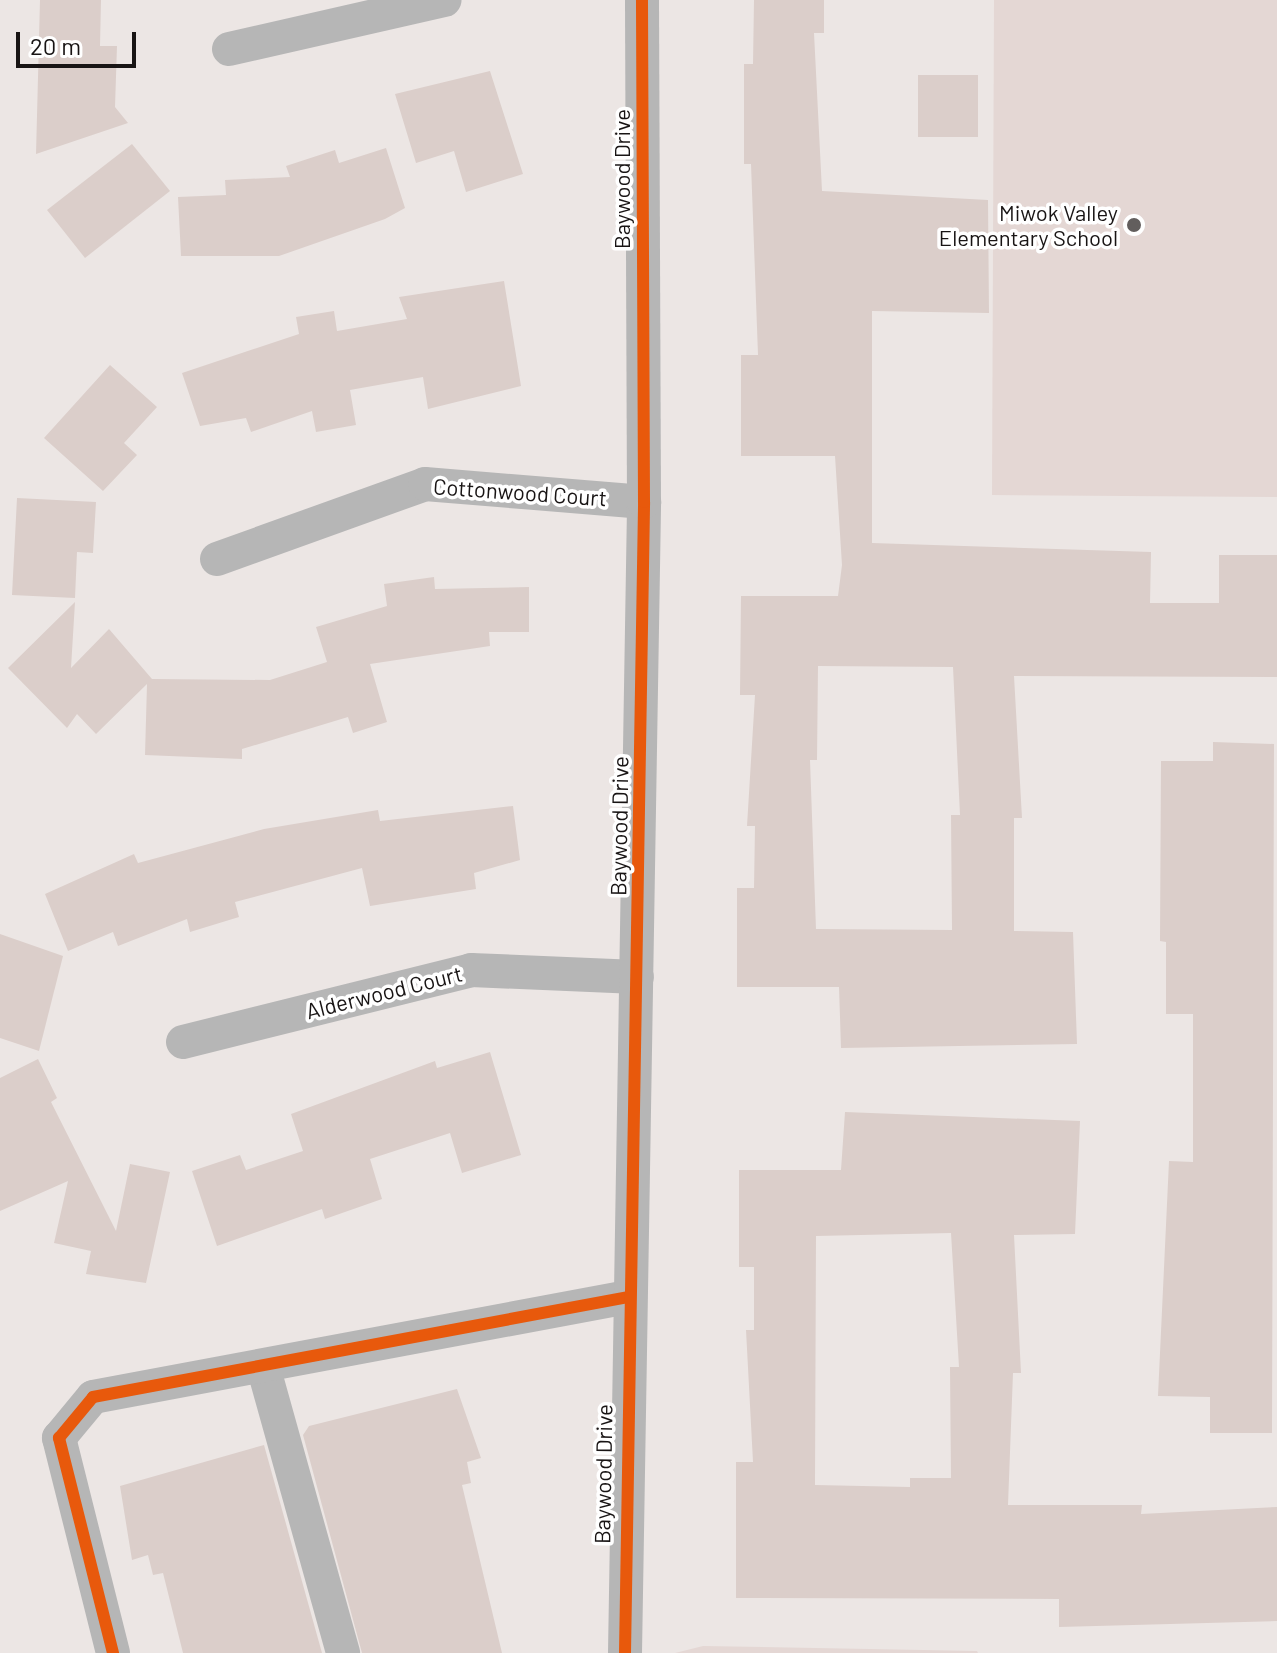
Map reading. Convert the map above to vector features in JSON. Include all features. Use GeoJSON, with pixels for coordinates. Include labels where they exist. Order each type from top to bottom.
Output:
{"type":"FeatureCollection","features":[{"type":"Feature","properties":{"kind":"street"},"geometry":{"type":"LineString","coordinates":[[229,49],[444,0]]}},
{"type":"Feature","properties":{"kind":"street"},"geometry":{"type":"LineString","coordinates":[[632,0],[642,0]]}},
{"type":"Feature","properties":{"kind":"street","name":"Baywood Drive"},"geometry":{"type":"LineString","coordinates":[[625,1653],[628,1297],[637,977],[644,502],[642,0]]}},
{"type":"Feature","properties":{"kind":"street","name":"Cottonwood Court"},"geometry":{"type":"LineString","coordinates":[[217,559],[425,484],[644,502]]}},
{"type":"Feature","properties":{"kind":"street","name":"Alderwood Court"},"geometry":{"type":"LineString","coordinates":[[183,1042],[471,970],[637,977]]}},
{"type":"Feature","properties":{"kind":"street"},"geometry":{"type":"LineString","coordinates":[[113,1653],[59,1438],[93,1397],[628,1297]]}},
{"type":"Feature","properties":{"kind":"street"},"geometry":{"type":"LineString","coordinates":[[263,1366],[343,1653]]}},
{"type":"Feature","properties":{"kind":"shaded area","name":"Miwok Valley Elementary School"},"geometry":{"type":"Polygon","coordinates":[[[994,0],[1277,0],[1277,497],[992,495],[994,0]]]}},
{"type":"Feature","properties":{"kind":"shaded area"},"geometry":{"type":"Polygon","coordinates":[[[703,1646],[977,1651],[978,1653],[675,1653],[703,1646]]]}},
{"type":"Feature","properties":{"kind":"building"},"geometry":{"type":"Polygon","coordinates":[[[40,0],[101,0],[100,46],[117,46],[115,107],[128,123],[36,154],[40,0]]]}},
{"type":"Feature","properties":{"kind":"building"},"geometry":{"type":"Polygon","coordinates":[[[754,0],[824,0],[824,33],[814,33],[822,191],[988,200],[989,313],[872,311],[872,543],[1151,552],[1150,603],[1219,603],[1219,555],[1277,555],[1277,677],[1014,676],[1022,818],[1014,818],[1014,931],[1073,932],[1077,1044],[841,1048],[839,987],[737,987],[737,888],[754,888],[755,826],[747,826],[755,695],[740,695],[741,596],[838,596],[842,565],[835,456],[741,456],[741,355],[758,355],[751,164],[744,164],[744,64],[753,64],[754,0]],[[818,666],[817,760],[810,760],[816,929],[952,930],[951,815],[960,815],[953,667],[818,666]]]}},
{"type":"Feature","properties":{"kind":"building"},"geometry":{"type":"Polygon","coordinates":[[[490,71],[523,174],[466,192],[454,151],[416,163],[395,94],[490,71]]]}},
{"type":"Feature","properties":{"kind":"building"},"geometry":{"type":"Polygon","coordinates":[[[918,75],[978,75],[978,137],[918,137],[918,75]]]}},
{"type":"Feature","properties":{"kind":"building"},"geometry":{"type":"Polygon","coordinates":[[[132,144],[170,191],[85,258],[47,210],[132,144]]]}},
{"type":"Feature","properties":{"kind":"building"},"geometry":{"type":"Polygon","coordinates":[[[386,148],[405,208],[385,219],[279,256],[181,256],[178,197],[226,195],[225,180],[290,177],[286,166],[335,150],[339,163],[386,148]]]}},
{"type":"Feature","properties":{"kind":"building"},"geometry":{"type":"Polygon","coordinates":[[[504,281],[521,386],[428,409],[423,377],[350,390],[356,425],[316,432],[312,411],[251,432],[246,418],[200,426],[182,373],[299,334],[296,317],[334,311],[337,331],[407,319],[399,297],[504,281]]]}},
{"type":"Feature","properties":{"kind":"building"},"geometry":{"type":"Polygon","coordinates":[[[110,365],[157,407],[124,443],[137,455],[103,491],[44,438],[110,365]]]}},
{"type":"Feature","properties":{"kind":"building"},"geometry":{"type":"Polygon","coordinates":[[[17,498],[96,502],[93,553],[77,552],[75,598],[12,595],[17,498]]]}},
{"type":"Feature","properties":{"kind":"building"},"geometry":{"type":"Polygon","coordinates":[[[434,577],[435,589],[529,587],[529,632],[489,632],[490,646],[370,664],[387,722],[353,733],[348,717],[242,749],[242,759],[145,755],[147,684],[96,734],[77,714],[67,728],[8,668],[75,602],[71,668],[109,629],[152,679],[270,680],[327,662],[316,627],[387,606],[384,584],[434,577]]]}},
{"type":"Feature","properties":{"kind":"building"},"geometry":{"type":"Polygon","coordinates":[[[1213,742],[1274,744],[1272,1433],[1210,1433],[1210,1397],[1158,1396],[1169,1161],[1193,1162],[1193,1014],[1166,1014],[1166,942],[1160,941],[1161,761],[1213,761],[1213,742]]]}},
{"type":"Feature","properties":{"kind":"building"},"geometry":{"type":"Polygon","coordinates":[[[513,806],[520,860],[474,873],[476,889],[370,906],[362,868],[235,902],[239,917],[190,932],[187,919],[118,946],[113,932],[68,951],[45,894],[134,854],[138,863],[264,829],[378,810],[380,821],[513,806]]]}},
{"type":"Feature","properties":{"kind":"building"},"geometry":{"type":"Polygon","coordinates":[[[0,934],[63,956],[39,1051],[0,1038],[0,934]]]}},
{"type":"Feature","properties":{"kind":"building"},"geometry":{"type":"Polygon","coordinates":[[[490,1052],[521,1155],[462,1173],[450,1133],[370,1159],[382,1199],[325,1219],[322,1209],[217,1246],[192,1171],[240,1155],[246,1170],[303,1151],[291,1114],[435,1061],[437,1068],[490,1052]]]}},
{"type":"Feature","properties":{"kind":"building"},"geometry":{"type":"Polygon","coordinates":[[[38,1059],[57,1098],[51,1102],[116,1231],[130,1164],[170,1172],[146,1283],[86,1274],[91,1251],[54,1243],[68,1181],[0,1211],[0,1078],[38,1059]]]}},
{"type":"Feature","properties":{"kind":"building"},"geometry":{"type":"Polygon","coordinates":[[[845,1112],[1080,1121],[1075,1234],[1014,1235],[1021,1373],[1013,1373],[1008,1505],[1142,1505],[1141,1514],[1277,1507],[1277,1621],[1059,1627],[1059,1599],[736,1598],[736,1462],[753,1462],[746,1330],[754,1330],[754,1267],[739,1267],[739,1170],[841,1170],[845,1112]],[[951,1233],[816,1236],[815,1485],[910,1487],[910,1478],[951,1478],[950,1367],[959,1367],[951,1233]]]}},
{"type":"Feature","properties":{"kind":"building"},"geometry":{"type":"Polygon","coordinates":[[[457,1389],[481,1458],[467,1462],[471,1483],[462,1485],[502,1653],[362,1653],[303,1435],[309,1426],[457,1389]]]}},
{"type":"Feature","properties":{"kind":"building"},"geometry":{"type":"Polygon","coordinates":[[[264,1445],[322,1653],[183,1653],[163,1573],[153,1575],[148,1555],[132,1560],[120,1486],[264,1445]]]}},
{"type":"Feature","properties":{"kind":"cycle path"},"geometry":{"type":"LineString","coordinates":[[625,1653],[644,502],[642,0]]}},
{"type":"Feature","properties":{"kind":"cycle path"},"geometry":{"type":"LineString","coordinates":[[113,1653],[59,1438],[93,1397],[628,1297]]}},
{"type":"Feature","properties":{"kind":"place","name":"Miwok Valley Elementary School"},"geometry":{"type":"Point","coordinates":[1134,225]}}]}
